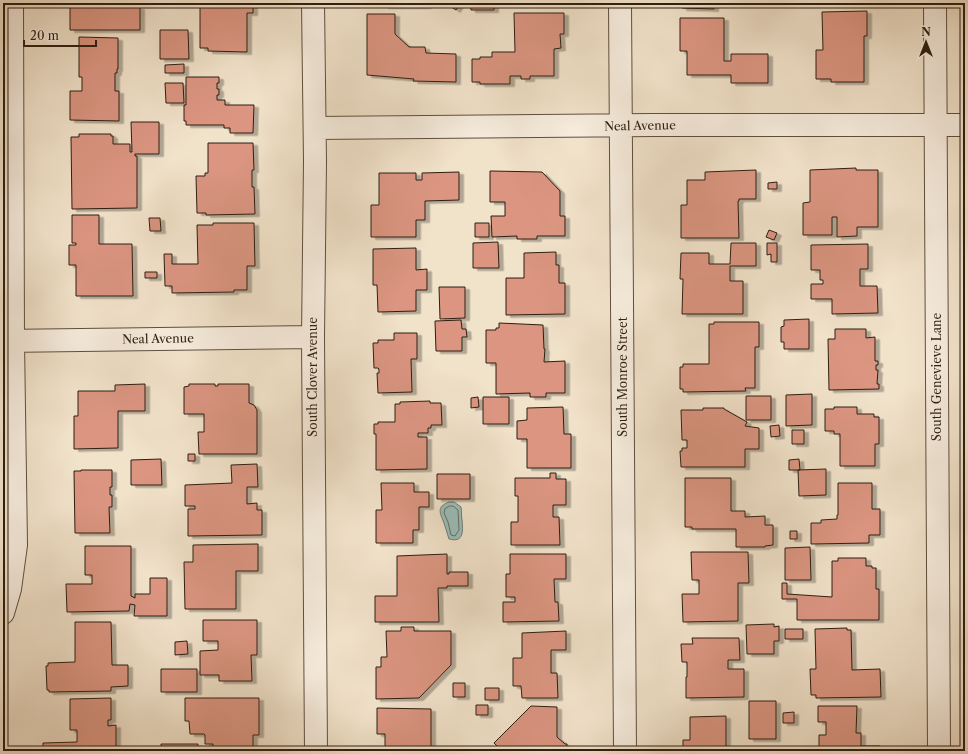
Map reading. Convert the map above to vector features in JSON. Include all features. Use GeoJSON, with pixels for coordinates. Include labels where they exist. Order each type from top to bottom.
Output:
{"type":"FeatureCollection","features":[{"type":"Feature","properties":{"kind":"street"},"geometry":{"type":"LineString","coordinates":[[3,613],[10,589],[16,545],[8,341],[12,3]]}},
{"type":"Feature","properties":{"kind":"street","name":"South Clover Avenue"},"geometry":{"type":"LineString","coordinates":[[313,3],[315,128],[313,338],[316,751]]}},
{"type":"Feature","properties":{"kind":"street","name":"South Monroe Street"},"geometry":{"type":"LineString","coordinates":[[620,3],[625,751]]}},
{"type":"Feature","properties":{"kind":"street","name":"South Genevieve Lane"},"geometry":{"type":"LineString","coordinates":[[935,3],[938,751]]}},
{"type":"Feature","properties":{"kind":"street","name":"Neal Avenue"},"geometry":{"type":"LineString","coordinates":[[315,128],[965,125]]}},
{"type":"Feature","properties":{"kind":"street","name":"Neal Avenue"},"geometry":{"type":"LineString","coordinates":[[8,341],[313,338]]}},
{"type":"Feature","properties":{"kind":"water"},"geometry":{"type":"Polygon","coordinates":[[[449,502],[454,502],[461,507],[462,535],[460,538],[454,540],[449,539],[440,513],[442,506],[449,502]]]}},
{"type":"Feature","properties":{"kind":"building"},"geometry":{"type":"Polygon","coordinates":[[[70,3],[123,3],[123,6],[140,7],[140,30],[70,30],[70,3]]]}},
{"type":"Feature","properties":{"kind":"building"},"geometry":{"type":"Polygon","coordinates":[[[200,3],[253,3],[253,13],[247,13],[247,52],[208,51],[208,48],[200,48],[200,3]]]}},
{"type":"Feature","properties":{"kind":"building"},"geometry":{"type":"Polygon","coordinates":[[[384,3],[427,3],[427,6],[384,6],[384,3]]]}},
{"type":"Feature","properties":{"kind":"building"},"geometry":{"type":"Polygon","coordinates":[[[445,3],[460,3],[456,10],[445,3]]]}},
{"type":"Feature","properties":{"kind":"building"},"geometry":{"type":"Polygon","coordinates":[[[470,3],[494,3],[494,10],[471,10],[470,3]]]}},
{"type":"Feature","properties":{"kind":"building"},"geometry":{"type":"Polygon","coordinates":[[[679,3],[714,3],[714,9],[682,8],[682,4],[679,3]]]}},
{"type":"Feature","properties":{"kind":"building"},"geometry":{"type":"Polygon","coordinates":[[[867,11],[867,36],[864,36],[864,82],[831,82],[831,79],[816,79],[816,50],[823,50],[822,12],[867,11]]]}},
{"type":"Feature","properties":{"kind":"building"},"geometry":{"type":"Polygon","coordinates":[[[514,13],[564,13],[564,34],[560,34],[561,48],[554,49],[554,76],[530,76],[530,79],[521,79],[521,76],[510,76],[510,84],[480,84],[480,82],[472,82],[472,59],[492,57],[492,52],[515,52],[514,13]]]}},
{"type":"Feature","properties":{"kind":"building"},"geometry":{"type":"Polygon","coordinates":[[[367,14],[395,14],[395,34],[409,47],[425,47],[426,53],[456,54],[456,82],[413,81],[414,79],[367,75],[367,14]]]}},
{"type":"Feature","properties":{"kind":"building"},"geometry":{"type":"Polygon","coordinates":[[[680,18],[724,18],[724,61],[731,61],[731,54],[768,54],[768,83],[731,83],[731,75],[687,75],[687,51],[680,51],[680,18]]]}},
{"type":"Feature","properties":{"kind":"building"},"geometry":{"type":"Polygon","coordinates":[[[160,30],[188,30],[189,59],[160,59],[160,30]]]}},
{"type":"Feature","properties":{"kind":"building"},"geometry":{"type":"Polygon","coordinates":[[[79,37],[118,38],[118,69],[117,73],[115,73],[115,91],[119,91],[119,121],[70,120],[70,91],[82,91],[82,77],[79,77],[79,37]]]}},
{"type":"Feature","properties":{"kind":"building"},"geometry":{"type":"Polygon","coordinates":[[[184,64],[184,73],[165,73],[165,65],[184,64]]]}},
{"type":"Feature","properties":{"kind":"building"},"geometry":{"type":"Polygon","coordinates":[[[186,77],[219,77],[217,89],[219,89],[219,95],[217,95],[217,100],[225,100],[225,105],[254,105],[253,133],[230,133],[230,128],[224,128],[224,125],[186,125],[186,121],[184,121],[184,105],[186,105],[186,77]]]}},
{"type":"Feature","properties":{"kind":"building"},"geometry":{"type":"Polygon","coordinates":[[[165,83],[183,83],[184,103],[166,103],[165,83]]]}},
{"type":"Feature","properties":{"kind":"building"},"geometry":{"type":"Polygon","coordinates":[[[131,122],[159,122],[159,154],[135,154],[135,156],[137,156],[137,208],[72,209],[71,137],[79,137],[79,134],[111,134],[111,136],[113,136],[113,144],[130,144],[130,152],[132,152],[131,122]]]}},
{"type":"Feature","properties":{"kind":"building"},"geometry":{"type":"Polygon","coordinates":[[[208,143],[253,143],[254,170],[252,170],[252,187],[254,187],[255,214],[206,215],[206,213],[197,213],[196,176],[205,176],[205,173],[208,173],[208,143]]]}},
{"type":"Feature","properties":{"kind":"building"},"geometry":{"type":"Polygon","coordinates":[[[856,168],[856,170],[878,170],[878,227],[857,227],[857,236],[837,237],[837,217],[832,217],[832,235],[803,235],[803,203],[810,202],[810,170],[856,168]]]}},
{"type":"Feature","properties":{"kind":"building"},"geometry":{"type":"Polygon","coordinates":[[[756,170],[756,199],[739,199],[738,201],[739,238],[681,238],[681,205],[687,205],[687,180],[705,180],[705,172],[756,170]]]}},
{"type":"Feature","properties":{"kind":"building"},"geometry":{"type":"Polygon","coordinates":[[[490,171],[542,172],[560,191],[560,216],[565,216],[565,236],[537,236],[537,239],[517,239],[517,236],[492,237],[491,216],[505,216],[505,202],[490,202],[490,171]]]}},
{"type":"Feature","properties":{"kind":"building"},"geometry":{"type":"Polygon","coordinates":[[[459,172],[459,200],[425,201],[425,220],[416,220],[416,237],[371,237],[371,205],[379,205],[379,173],[416,173],[416,180],[422,180],[422,173],[459,172]]]}},
{"type":"Feature","properties":{"kind":"building"},"geometry":{"type":"Polygon","coordinates":[[[777,182],[777,189],[768,189],[768,183],[777,182]]]}},
{"type":"Feature","properties":{"kind":"building"},"geometry":{"type":"Polygon","coordinates":[[[72,215],[99,215],[99,244],[132,244],[133,296],[76,296],[76,265],[69,265],[69,245],[76,245],[76,243],[72,243],[72,215]]]}},
{"type":"Feature","properties":{"kind":"building"},"geometry":{"type":"Polygon","coordinates":[[[149,218],[160,218],[161,231],[150,231],[149,218]]]}},
{"type":"Feature","properties":{"kind":"building"},"geometry":{"type":"Polygon","coordinates":[[[213,223],[254,223],[255,266],[247,266],[247,290],[234,290],[234,292],[172,293],[172,286],[165,286],[164,254],[172,254],[172,264],[198,264],[197,225],[213,225],[213,223]]]}},
{"type":"Feature","properties":{"kind":"building"},"geometry":{"type":"Polygon","coordinates":[[[475,223],[489,223],[489,237],[475,237],[475,223]]]}},
{"type":"Feature","properties":{"kind":"building"},"geometry":{"type":"Polygon","coordinates":[[[769,230],[777,233],[774,240],[766,237],[769,230]]]}},
{"type":"Feature","properties":{"kind":"building"},"geometry":{"type":"Polygon","coordinates":[[[498,242],[499,268],[473,268],[473,243],[498,242]]]}},
{"type":"Feature","properties":{"kind":"building"},"geometry":{"type":"Polygon","coordinates":[[[731,243],[756,243],[756,266],[730,266],[730,281],[743,281],[743,314],[682,314],[683,279],[680,279],[681,253],[709,253],[709,264],[730,264],[731,243]]]}},
{"type":"Feature","properties":{"kind":"building"},"geometry":{"type":"Polygon","coordinates":[[[767,243],[777,243],[777,262],[771,262],[771,254],[767,255],[767,243]]]}},
{"type":"Feature","properties":{"kind":"building"},"geometry":{"type":"Polygon","coordinates":[[[868,244],[868,269],[860,269],[860,286],[877,286],[878,313],[832,314],[832,299],[811,299],[811,284],[823,284],[823,280],[820,280],[820,270],[811,270],[811,245],[868,244]]]}},
{"type":"Feature","properties":{"kind":"building"},"geometry":{"type":"Polygon","coordinates":[[[416,248],[416,270],[427,269],[427,290],[416,290],[416,311],[378,312],[377,285],[373,285],[373,249],[416,248]]]}},
{"type":"Feature","properties":{"kind":"building"},"geometry":{"type":"Polygon","coordinates":[[[556,252],[556,265],[559,265],[559,283],[565,283],[565,314],[506,315],[506,278],[524,278],[524,253],[556,252]]]}},
{"type":"Feature","properties":{"kind":"building"},"geometry":{"type":"Polygon","coordinates":[[[145,272],[157,272],[157,278],[145,278],[145,272]]]}},
{"type":"Feature","properties":{"kind":"building"},"geometry":{"type":"Polygon","coordinates":[[[439,287],[465,287],[465,318],[440,319],[439,287]]]}},
{"type":"Feature","properties":{"kind":"building"},"geometry":{"type":"Polygon","coordinates":[[[809,319],[809,349],[784,349],[784,342],[781,342],[781,327],[784,326],[784,320],[809,319]]]}},
{"type":"Feature","properties":{"kind":"building"},"geometry":{"type":"Polygon","coordinates":[[[461,320],[462,329],[466,329],[467,337],[462,337],[462,351],[436,351],[435,321],[461,320]]]}},
{"type":"Feature","properties":{"kind":"building"},"geometry":{"type":"Polygon","coordinates":[[[714,322],[759,322],[759,347],[755,347],[755,388],[745,388],[746,391],[683,392],[683,389],[680,389],[680,367],[683,367],[683,364],[709,364],[709,324],[714,324],[714,322]]]}},
{"type":"Feature","properties":{"kind":"building"},"geometry":{"type":"Polygon","coordinates":[[[499,323],[543,325],[545,349],[544,362],[565,361],[565,393],[546,393],[546,397],[530,397],[530,393],[496,394],[496,363],[486,363],[486,330],[496,330],[496,328],[499,328],[499,323]]]}},
{"type":"Feature","properties":{"kind":"building"},"geometry":{"type":"Polygon","coordinates":[[[835,329],[866,329],[866,338],[875,337],[875,361],[878,361],[876,370],[878,370],[877,384],[879,384],[879,389],[829,390],[828,339],[835,339],[835,329]]]}},
{"type":"Feature","properties":{"kind":"building"},"geometry":{"type":"Polygon","coordinates":[[[394,333],[417,333],[417,359],[411,359],[412,392],[378,393],[377,373],[379,373],[379,369],[374,368],[373,343],[378,343],[378,340],[394,340],[394,333]]]}},
{"type":"Feature","properties":{"kind":"building"},"geometry":{"type":"Polygon","coordinates":[[[145,384],[145,411],[118,411],[118,448],[74,449],[74,416],[78,416],[78,391],[115,391],[115,385],[145,384]]]}},
{"type":"Feature","properties":{"kind":"building"},"geometry":{"type":"Polygon","coordinates":[[[189,384],[215,384],[215,386],[218,386],[218,384],[249,384],[249,403],[254,405],[257,410],[257,454],[199,454],[198,432],[204,432],[204,414],[184,414],[184,387],[189,386],[189,384]]]}},
{"type":"Feature","properties":{"kind":"building"},"geometry":{"type":"Polygon","coordinates":[[[812,394],[812,425],[786,426],[786,395],[812,394]]]}},
{"type":"Feature","properties":{"kind":"building"},"geometry":{"type":"Polygon","coordinates":[[[746,396],[771,396],[771,420],[746,420],[746,396]]]}},
{"type":"Feature","properties":{"kind":"building"},"geometry":{"type":"Polygon","coordinates":[[[478,397],[479,407],[471,408],[471,398],[478,397]]]}},
{"type":"Feature","properties":{"kind":"building"},"geometry":{"type":"Polygon","coordinates":[[[483,397],[509,397],[509,424],[483,424],[483,397]]]}},
{"type":"Feature","properties":{"kind":"building"},"geometry":{"type":"Polygon","coordinates":[[[430,401],[430,403],[441,403],[442,425],[431,425],[431,428],[428,428],[428,433],[418,433],[418,437],[427,437],[427,469],[376,470],[376,434],[374,434],[374,424],[378,424],[378,422],[395,422],[395,404],[400,404],[400,402],[430,401]]]}},
{"type":"Feature","properties":{"kind":"building"},"geometry":{"type":"Polygon","coordinates":[[[563,407],[564,434],[571,434],[571,468],[527,468],[527,439],[517,439],[517,421],[527,420],[527,408],[563,407]]]}},
{"type":"Feature","properties":{"kind":"building"},"geometry":{"type":"Polygon","coordinates":[[[834,407],[857,407],[857,414],[874,414],[874,417],[879,417],[879,444],[875,444],[875,466],[840,466],[840,434],[834,434],[834,431],[825,431],[825,409],[834,409],[834,407]]]}},
{"type":"Feature","properties":{"kind":"building"},"geometry":{"type":"Polygon","coordinates":[[[703,408],[724,408],[747,422],[745,426],[759,428],[759,449],[745,449],[745,467],[681,467],[680,451],[682,451],[682,448],[687,448],[687,440],[682,440],[681,410],[703,410],[703,408]]]}},
{"type":"Feature","properties":{"kind":"building"},"geometry":{"type":"Polygon","coordinates":[[[779,425],[780,436],[771,437],[770,426],[779,425]]]}},
{"type":"Feature","properties":{"kind":"building"},"geometry":{"type":"Polygon","coordinates":[[[792,430],[804,430],[804,444],[792,444],[792,430]]]}},
{"type":"Feature","properties":{"kind":"building"},"geometry":{"type":"Polygon","coordinates":[[[188,454],[195,454],[195,461],[188,461],[188,454]]]}},
{"type":"Feature","properties":{"kind":"building"},"geometry":{"type":"Polygon","coordinates":[[[161,459],[162,485],[131,485],[131,460],[161,459]]]}},
{"type":"Feature","properties":{"kind":"building"},"geometry":{"type":"Polygon","coordinates":[[[799,459],[800,470],[789,470],[789,460],[799,459]]]}},
{"type":"Feature","properties":{"kind":"building"},"geometry":{"type":"Polygon","coordinates":[[[257,464],[258,487],[247,487],[247,504],[257,503],[257,510],[262,510],[262,535],[188,536],[188,509],[195,509],[195,506],[185,506],[185,485],[232,483],[231,465],[257,464]]]}},
{"type":"Feature","properties":{"kind":"building"},"geometry":{"type":"Polygon","coordinates":[[[826,469],[826,495],[799,496],[798,470],[826,469]]]}},
{"type":"Feature","properties":{"kind":"building"},"geometry":{"type":"Polygon","coordinates":[[[112,470],[112,487],[110,487],[110,495],[112,495],[112,507],[109,507],[110,533],[75,533],[74,471],[112,470]]]}},
{"type":"Feature","properties":{"kind":"building"},"geometry":{"type":"Polygon","coordinates":[[[550,473],[556,473],[556,479],[566,479],[566,505],[553,505],[553,517],[559,517],[560,545],[511,545],[511,522],[518,522],[518,496],[515,496],[515,478],[550,478],[550,473]]]}},
{"type":"Feature","properties":{"kind":"building"},"geometry":{"type":"Polygon","coordinates":[[[437,474],[470,474],[470,499],[437,499],[437,474]]]}},
{"type":"Feature","properties":{"kind":"building"},"geometry":{"type":"Polygon","coordinates":[[[685,478],[731,478],[731,511],[745,511],[745,517],[765,516],[765,525],[773,525],[773,545],[765,547],[736,547],[736,529],[692,529],[692,527],[685,527],[685,478]]]}},
{"type":"Feature","properties":{"kind":"building"},"geometry":{"type":"Polygon","coordinates":[[[381,483],[414,483],[414,492],[429,492],[429,507],[419,507],[419,530],[413,530],[413,543],[376,543],[376,510],[382,510],[381,483]]]}},
{"type":"Feature","properties":{"kind":"building"},"geometry":{"type":"Polygon","coordinates":[[[838,483],[872,483],[872,509],[880,509],[880,535],[869,535],[869,543],[811,544],[811,523],[821,523],[821,520],[837,519],[838,483]]]}},
{"type":"Feature","properties":{"kind":"building"},"geometry":{"type":"Polygon","coordinates":[[[790,531],[797,531],[797,539],[790,539],[790,531]]]}},
{"type":"Feature","properties":{"kind":"building"},"geometry":{"type":"Polygon","coordinates":[[[258,544],[258,571],[236,571],[236,609],[185,609],[184,562],[193,562],[193,545],[258,544]]]}},
{"type":"Feature","properties":{"kind":"building"},"geometry":{"type":"Polygon","coordinates":[[[85,546],[131,546],[131,596],[135,598],[135,594],[150,594],[150,578],[167,578],[167,616],[134,616],[135,605],[130,604],[129,611],[67,612],[66,584],[92,584],[92,575],[85,575],[85,546]]]}},
{"type":"Feature","properties":{"kind":"building"},"geometry":{"type":"Polygon","coordinates":[[[810,547],[811,580],[785,580],[785,548],[810,547]]]}},
{"type":"Feature","properties":{"kind":"building"},"geometry":{"type":"Polygon","coordinates":[[[691,552],[748,552],[749,583],[738,583],[738,621],[683,622],[682,594],[699,594],[699,580],[692,580],[691,552]]]}},
{"type":"Feature","properties":{"kind":"building"},"geometry":{"type":"Polygon","coordinates":[[[447,554],[447,574],[449,574],[449,572],[468,572],[468,586],[447,586],[447,588],[438,588],[439,622],[375,622],[375,596],[397,596],[397,556],[447,554]]]}},
{"type":"Feature","properties":{"kind":"building"},"geometry":{"type":"Polygon","coordinates":[[[510,554],[566,554],[566,579],[554,579],[555,602],[558,602],[559,621],[503,622],[503,602],[515,602],[515,597],[506,597],[506,574],[510,574],[510,554]]]}},
{"type":"Feature","properties":{"kind":"building"},"geometry":{"type":"Polygon","coordinates":[[[838,558],[866,558],[866,566],[876,568],[876,589],[879,589],[879,620],[797,620],[797,599],[782,599],[782,583],[787,583],[787,594],[832,597],[832,561],[838,561],[838,558]]]}},
{"type":"Feature","properties":{"kind":"building"},"geometry":{"type":"Polygon","coordinates":[[[203,620],[257,620],[257,655],[251,655],[252,681],[219,681],[219,675],[200,675],[200,651],[218,650],[218,641],[203,641],[203,620]]]}},
{"type":"Feature","properties":{"kind":"building"},"geometry":{"type":"Polygon","coordinates":[[[75,622],[111,622],[112,665],[128,665],[128,686],[111,687],[111,691],[49,692],[49,690],[47,690],[46,666],[48,666],[48,663],[75,662],[75,622]]]}},
{"type":"Feature","properties":{"kind":"building"},"geometry":{"type":"Polygon","coordinates":[[[774,624],[774,627],[779,626],[779,641],[774,641],[774,654],[747,654],[746,625],[774,624]]]}},
{"type":"Feature","properties":{"kind":"building"},"geometry":{"type":"Polygon","coordinates":[[[401,627],[414,627],[414,631],[451,631],[451,665],[419,698],[376,699],[376,667],[381,667],[381,657],[387,657],[386,631],[401,631],[401,627]]]}},
{"type":"Feature","properties":{"kind":"building"},"geometry":{"type":"Polygon","coordinates":[[[847,628],[847,630],[851,630],[852,670],[880,669],[881,697],[816,698],[816,695],[811,695],[810,669],[816,669],[815,629],[847,628]]]}},
{"type":"Feature","properties":{"kind":"building"},"geometry":{"type":"Polygon","coordinates":[[[785,629],[803,629],[803,639],[785,639],[785,629]]]}},
{"type":"Feature","properties":{"kind":"building"},"geometry":{"type":"Polygon","coordinates":[[[566,631],[566,650],[551,650],[551,673],[557,673],[558,698],[522,698],[521,686],[513,686],[513,658],[522,658],[522,633],[566,631]]]}},
{"type":"Feature","properties":{"kind":"building"},"geometry":{"type":"Polygon","coordinates":[[[692,638],[739,638],[740,660],[728,660],[728,669],[744,669],[744,697],[686,698],[687,662],[682,662],[681,644],[693,644],[692,638]]]}},
{"type":"Feature","properties":{"kind":"building"},"geometry":{"type":"Polygon","coordinates":[[[187,641],[188,654],[175,655],[175,642],[187,641]]]}},
{"type":"Feature","properties":{"kind":"building"},"geometry":{"type":"Polygon","coordinates":[[[161,669],[197,669],[197,692],[161,692],[161,669]]]}},
{"type":"Feature","properties":{"kind":"building"},"geometry":{"type":"Polygon","coordinates":[[[453,683],[465,683],[465,697],[453,697],[453,683]]]}},
{"type":"Feature","properties":{"kind":"building"},"geometry":{"type":"Polygon","coordinates":[[[485,688],[499,688],[499,700],[485,700],[485,688]]]}},
{"type":"Feature","properties":{"kind":"building"},"geometry":{"type":"Polygon","coordinates":[[[111,698],[111,720],[108,720],[108,726],[116,725],[116,751],[43,751],[43,743],[77,742],[77,730],[70,730],[70,699],[111,698]]]}},
{"type":"Feature","properties":{"kind":"building"},"geometry":{"type":"Polygon","coordinates":[[[185,698],[259,698],[259,735],[253,735],[253,751],[213,751],[213,744],[205,744],[204,734],[190,734],[189,721],[185,721],[185,698]]]}},
{"type":"Feature","properties":{"kind":"building"},"geometry":{"type":"Polygon","coordinates":[[[749,701],[776,701],[776,739],[749,739],[749,701]]]}},
{"type":"Feature","properties":{"kind":"building"},"geometry":{"type":"Polygon","coordinates":[[[476,705],[488,705],[488,715],[476,715],[476,705]]]}},
{"type":"Feature","properties":{"kind":"building"},"geometry":{"type":"Polygon","coordinates":[[[531,706],[557,707],[557,737],[567,744],[567,751],[502,751],[494,743],[531,706]]]}},
{"type":"Feature","properties":{"kind":"building"},"geometry":{"type":"Polygon","coordinates":[[[818,706],[857,706],[856,733],[861,733],[861,746],[880,746],[880,751],[819,751],[819,735],[826,735],[826,722],[818,722],[818,706]]]}},
{"type":"Feature","properties":{"kind":"building"},"geometry":{"type":"Polygon","coordinates":[[[377,708],[431,709],[431,751],[385,751],[385,734],[377,734],[377,708]]]}},
{"type":"Feature","properties":{"kind":"building"},"geometry":{"type":"Polygon","coordinates":[[[794,712],[794,723],[783,723],[783,713],[794,712]]]}},
{"type":"Feature","properties":{"kind":"building"},"geometry":{"type":"Polygon","coordinates":[[[726,716],[726,751],[683,751],[683,740],[690,740],[690,717],[726,716]]]}},
{"type":"Feature","properties":{"kind":"building"},"geometry":{"type":"Polygon","coordinates":[[[161,744],[198,744],[198,751],[161,751],[161,744]]]}}]}
